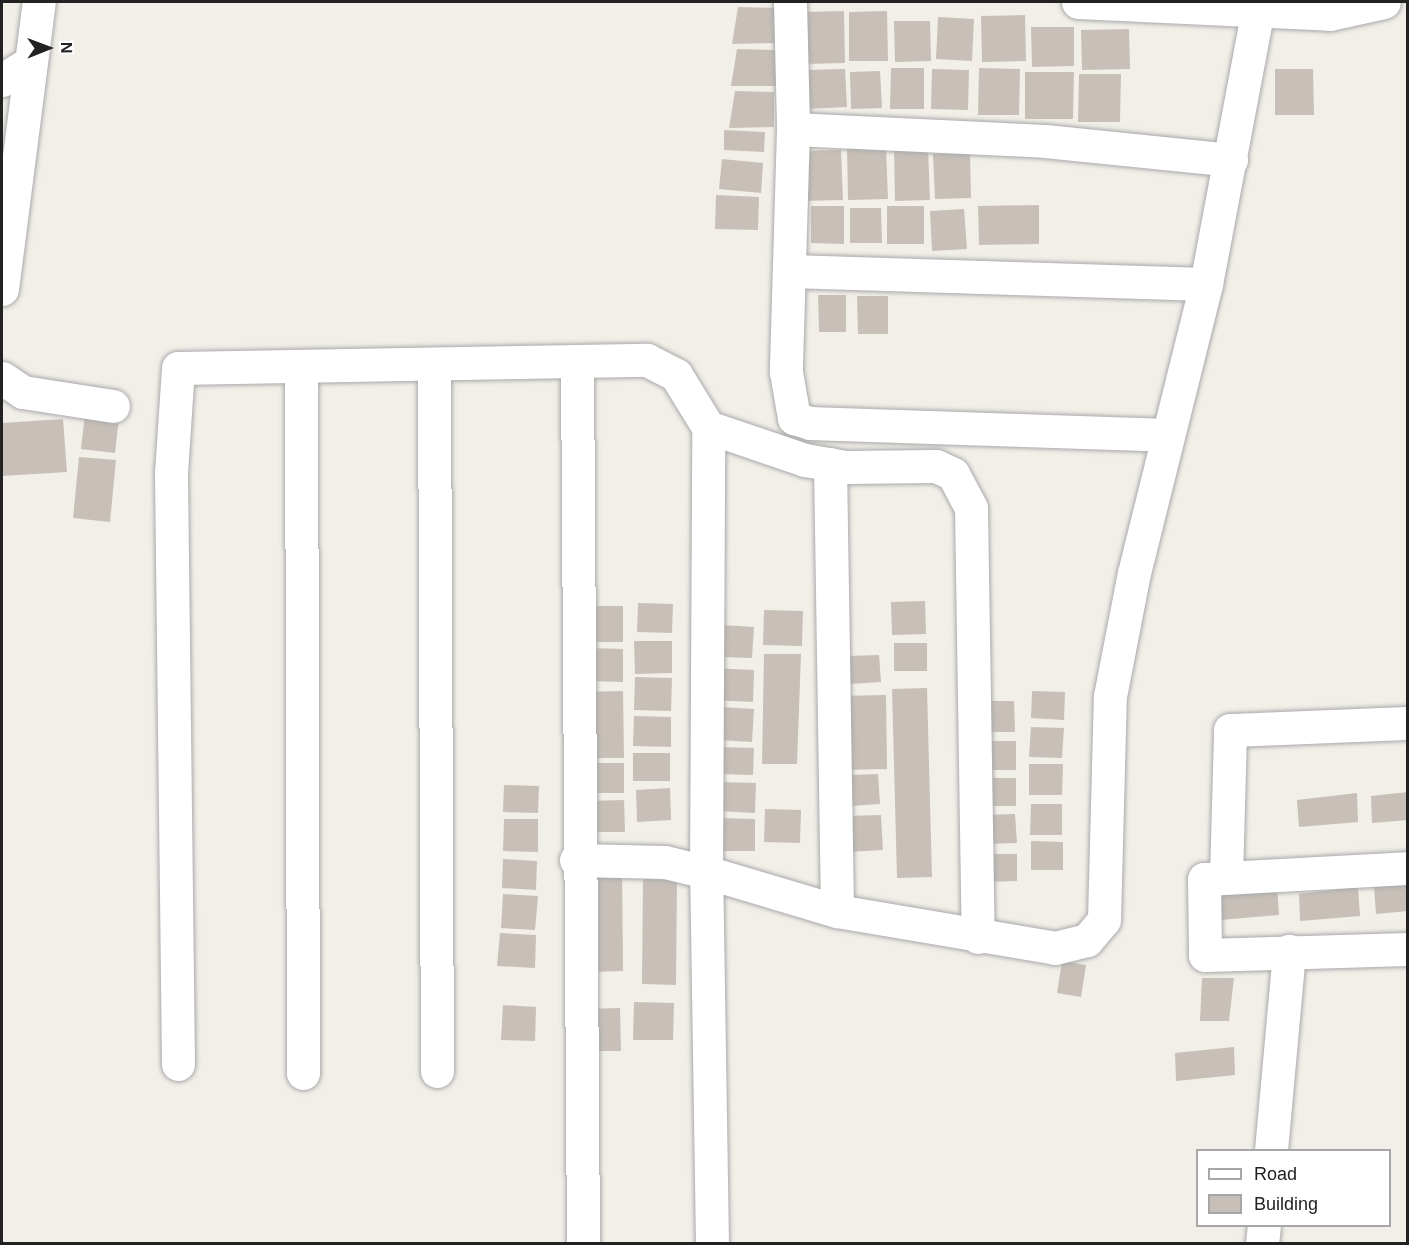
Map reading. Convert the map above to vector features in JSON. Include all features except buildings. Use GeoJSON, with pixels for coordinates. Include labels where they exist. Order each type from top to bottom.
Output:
{"type":"FeatureCollection","features":[{"type":"Feature","properties":{"kind":"street"},"geometry":{"type":"LineString","coordinates":[[2,289],[5,231],[39,2]]}},
{"type":"Feature","properties":{"kind":"street"},"geometry":{"type":"LineString","coordinates":[[790,2],[793,129],[788,405],[801,421],[1167,435]]}},
{"type":"Feature","properties":{"kind":"street"},"geometry":{"type":"LineString","coordinates":[[1078,2],[1257,14],[1330,14],[1384,2]]}},
{"type":"Feature","properties":{"kind":"street"},"geometry":{"type":"LineString","coordinates":[[576,860],[666,862],[837,911],[978,937],[1072,947],[1104,920],[1110,696],[1167,435],[1206,284],[1257,14]]}},
{"type":"Feature","properties":{"kind":"street"},"geometry":{"type":"LineString","coordinates":[[2,80],[31,62]]}},
{"type":"Feature","properties":{"kind":"street"},"geometry":{"type":"LineString","coordinates":[[793,129],[1045,141],[1231,160]]}},
{"type":"Feature","properties":{"kind":"street"},"geometry":{"type":"LineString","coordinates":[[790,271],[1206,284]]}},
{"type":"Feature","properties":{"kind":"street"},"geometry":{"type":"LineString","coordinates":[[178,1064],[171,473],[178,368],[576,364],[647,360],[676,375],[708,427],[706,872],[712,1244]]}},
{"type":"Feature","properties":{"kind":"street"},"geometry":{"type":"LineString","coordinates":[[576,364],[576,860],[583,1244]]}},
{"type":"Feature","properties":{"kind":"street"},"geometry":{"type":"LineString","coordinates":[[434,366],[437,1071]]}},
{"type":"Feature","properties":{"kind":"street"},"geometry":{"type":"LineString","coordinates":[[301,368],[303,1072]]}},
{"type":"Feature","properties":{"kind":"street"},"geometry":{"type":"LineString","coordinates":[[2,378],[23,392],[113,406]]}},
{"type":"Feature","properties":{"kind":"street"},"geometry":{"type":"LineString","coordinates":[[782,451],[801,421]]}},
{"type":"Feature","properties":{"kind":"street"},"geometry":{"type":"LineString","coordinates":[[708,427],[830,464],[936,466],[953,474],[971,508],[978,937]]}},
{"type":"Feature","properties":{"kind":"street"},"geometry":{"type":"LineString","coordinates":[[830,464],[837,911]]}},
{"type":"Feature","properties":{"kind":"street"},"geometry":{"type":"LineString","coordinates":[[1226,877],[1230,730],[1407,723]]}},
{"type":"Feature","properties":{"kind":"street"},"geometry":{"type":"LineString","coordinates":[[1407,868],[1203,879],[1205,955],[1407,949]]}},
{"type":"Feature","properties":{"kind":"street"},"geometry":{"type":"LineString","coordinates":[[1271,1149],[1289,951]]}},
{"type":"Feature","properties":{"kind":"street"},"geometry":{"type":"LineString","coordinates":[[1262,1244],[1264,1227]]}}]}
